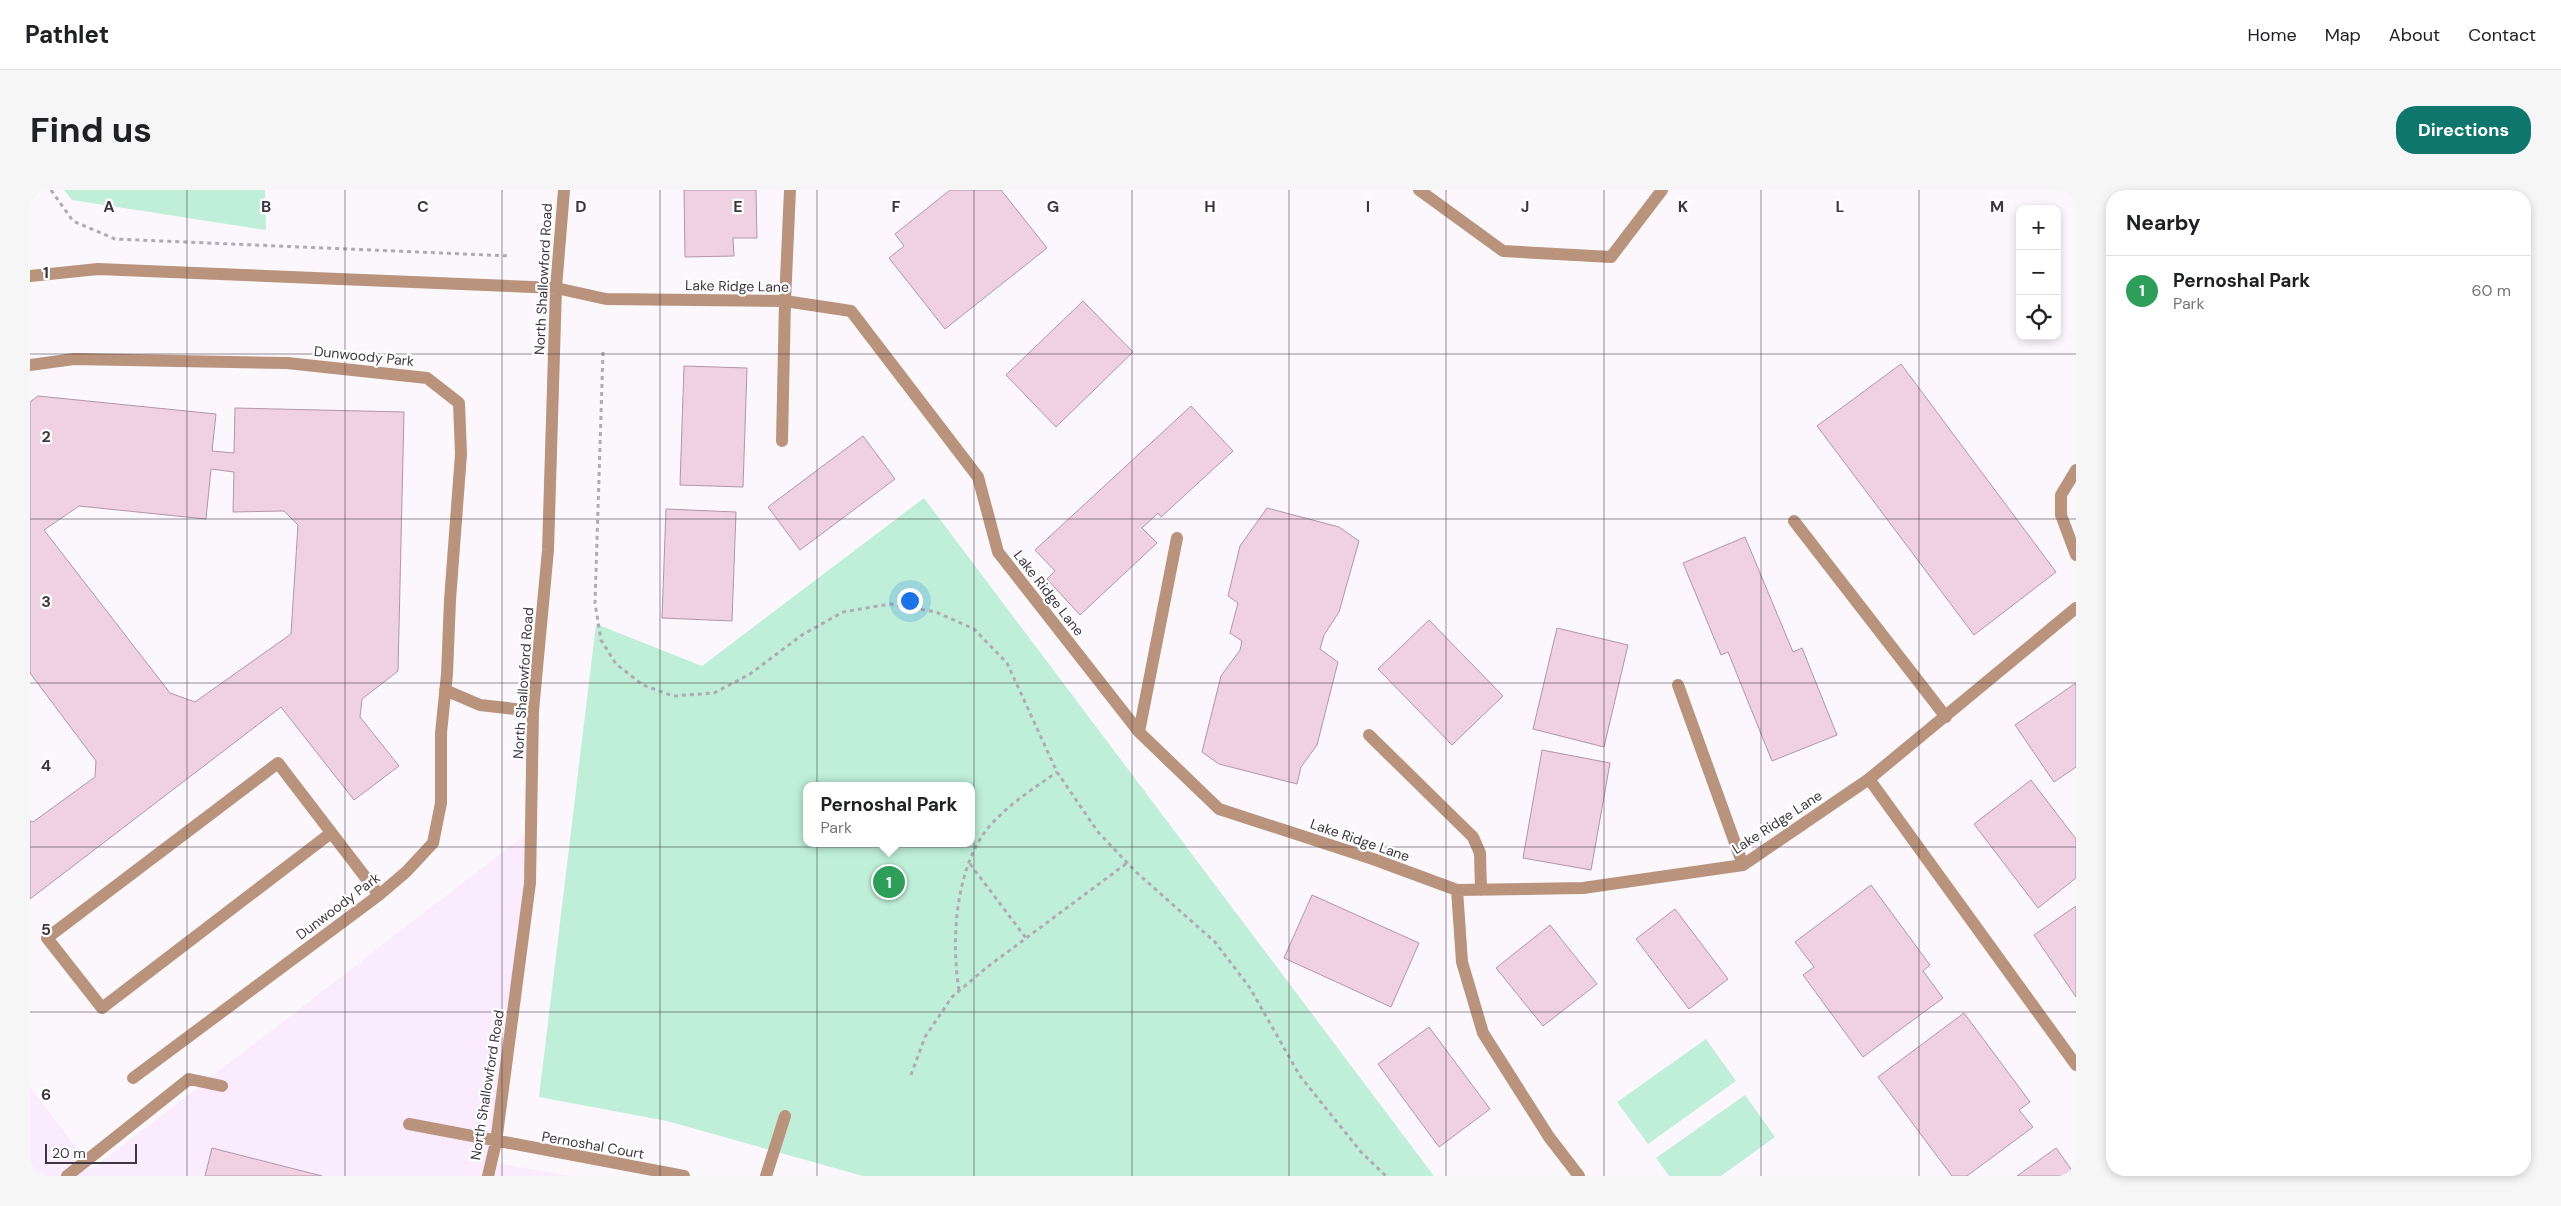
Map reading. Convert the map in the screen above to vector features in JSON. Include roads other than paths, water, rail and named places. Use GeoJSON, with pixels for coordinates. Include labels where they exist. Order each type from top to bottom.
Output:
{"type":"FeatureCollection","features":[{"type":"Feature","properties":{"kind":"street","name":"North Shallowford Road"},"geometry":{"type":"LineString","coordinates":[[488,1176],[496,1142],[530,883],[533,711],[548,550],[556,288],[564,190]]}},
{"type":"Feature","properties":{"kind":"street"},"geometry":{"type":"LineString","coordinates":[[782,442],[784,300],[790,190]]}},
{"type":"Feature","properties":{"kind":"street"},"geometry":{"type":"LineString","coordinates":[[1419,190],[1503,251],[1611,257],[1662,190]]}},
{"type":"Feature","properties":{"kind":"street"},"geometry":{"type":"LineString","coordinates":[[30,276],[98,269],[556,288]]}},
{"type":"Feature","properties":{"kind":"street","name":"Lake Ridge Lane"},"geometry":{"type":"LineString","coordinates":[[556,288],[606,299],[784,300],[851,311],[978,478],[998,552],[1139,732],[1219,809],[1373,859],[1457,890],[1583,888],[1743,865],[1869,779],[2076,608]]}},
{"type":"Feature","properties":{"kind":"street","name":"Dunwoody Park"},"geometry":{"type":"LineString","coordinates":[[30,365],[74,358],[287,363],[427,378],[459,403],[461,454],[441,734],[440,803],[432,843],[406,872],[379,895],[133,1078]]}},
{"type":"Feature","properties":{"kind":"street"},"geometry":{"type":"LineString","coordinates":[[2076,470],[2060,495],[2061,514],[2076,555]]}},
{"type":"Feature","properties":{"kind":"street"},"geometry":{"type":"LineString","coordinates":[[1794,521],[1946,717]]}},
{"type":"Feature","properties":{"kind":"street"},"geometry":{"type":"LineString","coordinates":[[1139,732],[1177,538]]}},
{"type":"Feature","properties":{"kind":"street"},"geometry":{"type":"LineString","coordinates":[[1678,685],[1743,865]]}},
{"type":"Feature","properties":{"kind":"street"},"geometry":{"type":"LineString","coordinates":[[445,690],[480,706],[533,711]]}},
{"type":"Feature","properties":{"kind":"street"},"geometry":{"type":"LineString","coordinates":[[1368,735],[1473,837],[1480,853],[1480,890]]}},
{"type":"Feature","properties":{"kind":"street"},"geometry":{"type":"LineString","coordinates":[[331,833],[102,1008],[47,938],[278,763],[379,895]]}},
{"type":"Feature","properties":{"kind":"street"},"geometry":{"type":"LineString","coordinates":[[1869,779],[2076,1065]]}},
{"type":"Feature","properties":{"kind":"street"},"geometry":{"type":"LineString","coordinates":[[1457,890],[1462,962],[1483,1033],[1548,1137],[1579,1176]]}},
{"type":"Feature","properties":{"kind":"street"},"geometry":{"type":"LineString","coordinates":[[67,1176],[189,1079],[222,1086]]}},
{"type":"Feature","properties":{"kind":"street"},"geometry":{"type":"LineString","coordinates":[[766,1176],[785,1116]]}},
{"type":"Feature","properties":{"kind":"street","name":"Pernoshal Court"},"geometry":{"type":"LineString","coordinates":[[409,1124],[496,1142],[684,1176]]}},
{"type":"Feature","properties":{"kind":"place","name":"Pernoshal Park"},"geometry":{"type":"Point","coordinates":[889,882]}}]}
